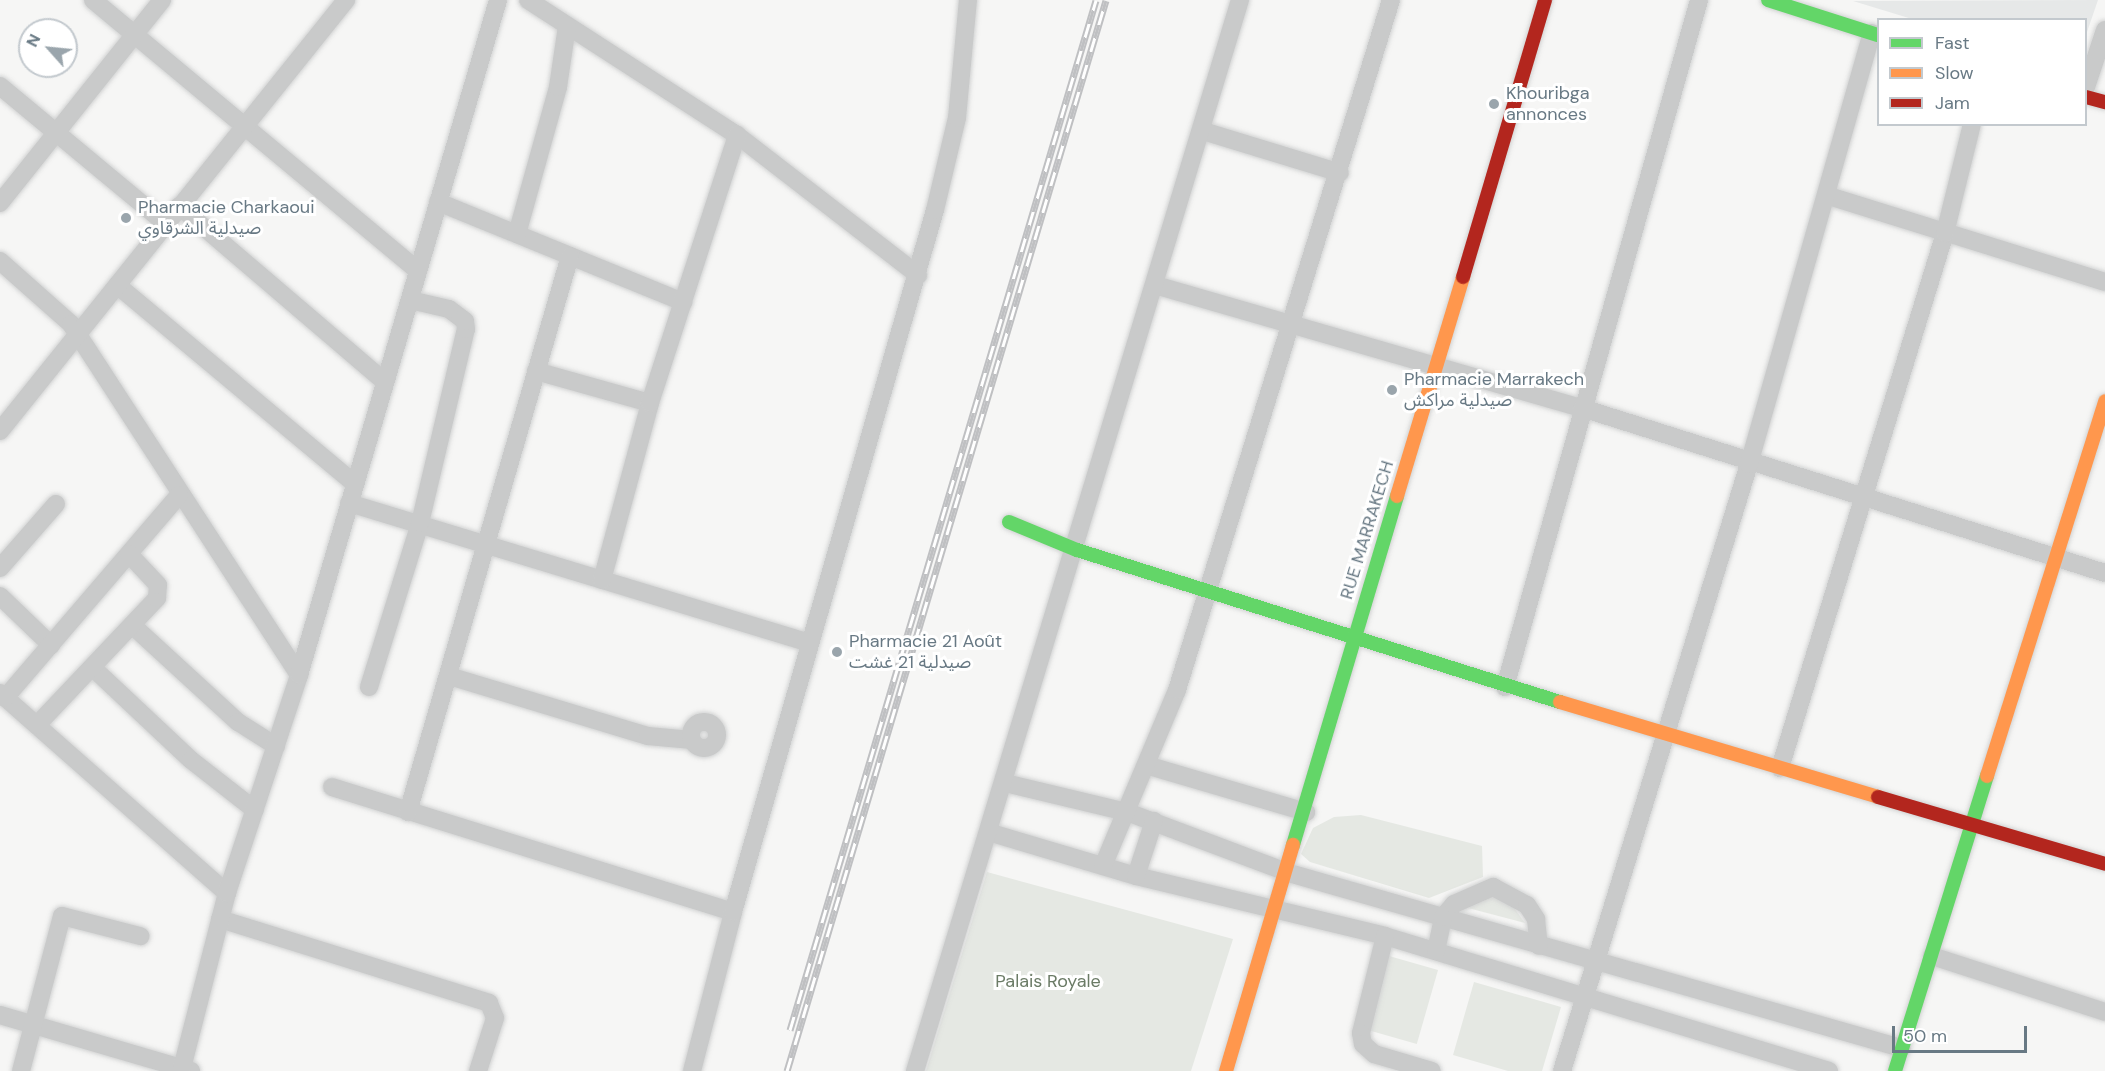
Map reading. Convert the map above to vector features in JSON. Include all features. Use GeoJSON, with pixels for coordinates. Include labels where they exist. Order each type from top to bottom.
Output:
{"type":"FeatureCollection","features":[{"type":"Feature","properties":{"kind":"street"},"geometry":{"type":"LineString","coordinates":[[93,0],[418,270]]}},
{"type":"Feature","properties":{"kind":"street"},"geometry":{"type":"LineString","coordinates":[[0,203],[133,33],[162,0]]}},
{"type":"Feature","properties":{"kind":"street"},"geometry":{"type":"LineString","coordinates":[[0,431],[78,336],[164,222],[346,0]]}},
{"type":"Feature","properties":{"kind":"street"},"geometry":{"type":"LineString","coordinates":[[0,1015],[187,1069],[227,893],[299,675],[349,503],[353,482],[410,300],[498,0]]}},
{"type":"Feature","properties":{"kind":"street"},"geometry":{"type":"LineString","coordinates":[[528,0],[737,135],[918,275]]}},
{"type":"Feature","properties":{"kind":"street"},"geometry":{"type":"LineString","coordinates":[[692,1071],[733,912],[918,275],[957,118],[968,0]]}},
{"type":"Feature","properties":{"kind":"street"},"geometry":{"type":"LineString","coordinates":[[915,1071],[1077,550],[1240,0]]}},
{"type":"Feature","properties":{"kind":"street"},"geometry":{"type":"LineString","coordinates":[[1103,866],[1178,690],[1340,173],[1391,0]]}},
{"type":"Feature","properties":{"kind":"street","name":"RUE MARRAKECH"},"geometry":{"type":"LineString","coordinates":[[1226,1071],[1289,873],[1352,638],[1438,366],[1545,0]]}},
{"type":"Feature","properties":{"kind":"street"},"geometry":{"type":"LineString","coordinates":[[1505,687],[1699,0]]}},
{"type":"Feature","properties":{"kind":"street"},"geometry":{"type":"LineString","coordinates":[[1562,1071],[1598,961],[1662,734],[1749,464],[1875,34],[1794,3],[1768,0]]}},
{"type":"Feature","properties":{"kind":"street"},"geometry":{"type":"LineString","coordinates":[[517,234],[558,87],[567,26]]}},
{"type":"Feature","properties":{"kind":"street"},"geometry":{"type":"LineString","coordinates":[[2087,81],[2105,30]]}},
{"type":"Feature","properties":{"kind":"street"},"geometry":{"type":"LineString","coordinates":[[0,86],[164,222]]}},
{"type":"Feature","properties":{"kind":"street"},"geometry":{"type":"LineString","coordinates":[[2087,98],[2105,102]]}},
{"type":"Feature","properties":{"kind":"street"},"geometry":{"type":"LineString","coordinates":[[1780,768],[1944,233],[1971,126]]}},
{"type":"Feature","properties":{"kind":"street"},"geometry":{"type":"LineString","coordinates":[[1203,131],[1340,173]]}},
{"type":"Feature","properties":{"kind":"street"},"geometry":{"type":"LineString","coordinates":[[602,580],[650,403],[737,135]]}},
{"type":"Feature","properties":{"kind":"street"},"geometry":{"type":"LineString","coordinates":[[1829,196],[2105,282]]}},
{"type":"Feature","properties":{"kind":"street"},"geometry":{"type":"LineString","coordinates":[[438,202],[683,302]]}},
{"type":"Feature","properties":{"kind":"street"},"geometry":{"type":"LineString","coordinates":[[179,206],[384,381]]}},
{"type":"Feature","properties":{"kind":"street"},"geometry":{"type":"LineString","coordinates":[[408,812],[570,256]]}},
{"type":"Feature","properties":{"kind":"street"},"geometry":{"type":"LineString","coordinates":[[0,261],[59,312],[78,336],[179,495],[299,675]]}},
{"type":"Feature","properties":{"kind":"street"},"geometry":{"type":"LineString","coordinates":[[117,285],[353,482]]}},
{"type":"Feature","properties":{"kind":"street"},"geometry":{"type":"LineString","coordinates":[[1155,285],[1582,408],[1749,464],[2105,573]]}},
{"type":"Feature","properties":{"kind":"street"},"geometry":{"type":"LineString","coordinates":[[369,687],[420,523],[465,321],[449,309],[410,300]]}},
{"type":"Feature","properties":{"kind":"street"},"geometry":{"type":"LineString","coordinates":[[536,371],[650,403]]}},
{"type":"Feature","properties":{"kind":"street"},"geometry":{"type":"LineString","coordinates":[[1895,1071],[1976,825],[2054,557],[2098,445],[2105,401]]}},
{"type":"Feature","properties":{"kind":"street"},"geometry":{"type":"LineString","coordinates":[[179,495],[51,645],[3,696],[227,893]]}},
{"type":"Feature","properties":{"kind":"street"},"geometry":{"type":"LineString","coordinates":[[349,503],[810,643]]}},
{"type":"Feature","properties":{"kind":"street"},"geometry":{"type":"LineString","coordinates":[[0,568],[56,504]]}},
{"type":"Feature","properties":{"kind":"street"},"geometry":{"type":"LineString","coordinates":[[1009,522],[1077,550],[1505,687],[2105,864]]}},
{"type":"Feature","properties":{"kind":"street"},"geometry":{"type":"LineString","coordinates":[[37,725],[132,625],[158,591],[129,554]]}},
{"type":"Feature","properties":{"kind":"street"},"geometry":{"type":"LineString","coordinates":[[0,596],[51,645]]}},
{"type":"Feature","properties":{"kind":"street"},"geometry":{"type":"LineString","coordinates":[[132,625],[238,722],[276,746]]}},
{"type":"Feature","properties":{"kind":"street"},"geometry":{"type":"LineString","coordinates":[[93,668],[191,760],[255,810]]}},
{"type":"Feature","properties":{"kind":"street"},"geometry":{"type":"LineString","coordinates":[[449,676],[648,736],[692,740]]}},
{"type":"Feature","properties":{"kind":"street"},"geometry":{"type":"LineString","coordinates":[[1146,765],[1306,812]]}},
{"type":"Feature","properties":{"kind":"street"},"geometry":{"type":"LineString","coordinates":[[1005,783],[1127,812],[1289,873],[1901,1048]]}},
{"type":"Feature","properties":{"kind":"street"},"geometry":{"type":"LineString","coordinates":[[332,787],[733,912]]}},
{"type":"Feature","properties":{"kind":"street"},"geometry":{"type":"LineString","coordinates":[[1136,876],[1154,821]]}},
{"type":"Feature","properties":{"kind":"street"},"geometry":{"type":"LineString","coordinates":[[988,832],[1136,876],[1278,907],[1385,936],[1829,1071]]}},
{"type":"Feature","properties":{"kind":"street"},"geometry":{"type":"LineString","coordinates":[[1436,951],[1443,917],[1479,889],[1507,891],[1527,905],[1536,919],[1539,946]]}},
{"type":"Feature","properties":{"kind":"street"},"geometry":{"type":"LineString","coordinates":[[21,1071],[62,916],[140,936]]}},
{"type":"Feature","properties":{"kind":"street"},"geometry":{"type":"LineString","coordinates":[[220,919],[489,1003],[495,1018],[478,1071]]}},
{"type":"Feature","properties":{"kind":"street"},"geometry":{"type":"LineString","coordinates":[[1385,936],[1361,1033],[1363,1044],[1374,1054],[1432,1071]]}},
{"type":"Feature","properties":{"kind":"street"},"geometry":{"type":"LineString","coordinates":[[1932,956],[2105,1012]]}},
{"type":"Feature","properties":{"kind":"shaded area"},"geometry":{"type":"Polygon","coordinates":[[[2098,0],[2087,32],[2087,18],[1909,18],[1853,1],[2098,0]]]}},
{"type":"Feature","properties":{"kind":"green space"},"geometry":{"type":"Polygon","coordinates":[[[1361,815],[1482,846],[1483,877],[1429,898],[1310,862],[1301,854],[1313,828],[1334,817],[1361,815]]]}},
{"type":"Feature","properties":{"kind":"green space","name":"Palais Royale"},"geometry":{"type":"Polygon","coordinates":[[[987,872],[1233,939],[1191,1071],[926,1071],[987,872]]]}},
{"type":"Feature","properties":{"kind":"green space"},"geometry":{"type":"Polygon","coordinates":[[[1486,894],[1507,898],[1525,923],[1468,908],[1486,894]]]}},
{"type":"Feature","properties":{"kind":"green space"},"geometry":{"type":"Polygon","coordinates":[[[1389,956],[1438,970],[1417,1044],[1368,1030],[1389,956]]]}},
{"type":"Feature","properties":{"kind":"green space"},"geometry":{"type":"Polygon","coordinates":[[[1474,982],[1561,1007],[1542,1071],[1508,1071],[1453,1055],[1474,982]]]}},
{"type":"Feature","properties":{"kind":"railway"},"geometry":{"type":"LineString","coordinates":[[790,1030],[1096,0]]}},
{"type":"Feature","properties":{"kind":"railway"},"geometry":{"type":"LineString","coordinates":[[787,1071],[1106,0]]}},
{"type":"Feature","properties":{"kind":"traffic: fast"},"geometry":{"type":"LineString","coordinates":[[1768,0],[1877,35]]}},
{"type":"Feature","properties":{"kind":"traffic: fast"},"geometry":{"type":"LineString","coordinates":[[1293,845],[1397,496]]}},
{"type":"Feature","properties":{"kind":"traffic: fast"},"geometry":{"type":"LineString","coordinates":[[1009,522],[1077,550],[1560,702]]}},
{"type":"Feature","properties":{"kind":"traffic: fast"},"geometry":{"type":"LineString","coordinates":[[1895,1071],[1987,776]]}},
{"type":"Feature","properties":{"kind":"traffic: slow"},"geometry":{"type":"LineString","coordinates":[[1397,496],[1463,277]]}},
{"type":"Feature","properties":{"kind":"traffic: slow"},"geometry":{"type":"LineString","coordinates":[[1987,776],[2105,401]]}},
{"type":"Feature","properties":{"kind":"traffic: slow"},"geometry":{"type":"LineString","coordinates":[[1560,702],[1878,797]]}},
{"type":"Feature","properties":{"kind":"traffic: slow"},"geometry":{"type":"LineString","coordinates":[[1226,1071],[1293,845]]}},
{"type":"Feature","properties":{"kind":"traffic: jam"},"geometry":{"type":"LineString","coordinates":[[1463,277],[1545,0]]}},
{"type":"Feature","properties":{"kind":"traffic: jam"},"geometry":{"type":"LineString","coordinates":[[2087,97],[2105,102]]}},
{"type":"Feature","properties":{"kind":"traffic: jam"},"geometry":{"type":"LineString","coordinates":[[1878,797],[2105,864]]}},
{"type":"Feature","properties":{"kind":"place","name":"Khouribga annonces"},"geometry":{"type":"Point","coordinates":[1494,104]}},
{"type":"Feature","properties":{"kind":"place","name":"Pharmacie Charkaoui صيدلية الشرقاوي"},"geometry":{"type":"Point","coordinates":[126,218]}},
{"type":"Feature","properties":{"kind":"place","name":"Pharmacie Marrakech صيدلية مراكش"},"geometry":{"type":"Point","coordinates":[1392,390]}},
{"type":"Feature","properties":{"kind":"place","name":"Pharmacie 21 Août صيدلية 21 غشت"},"geometry":{"type":"Point","coordinates":[837,652]}}]}
